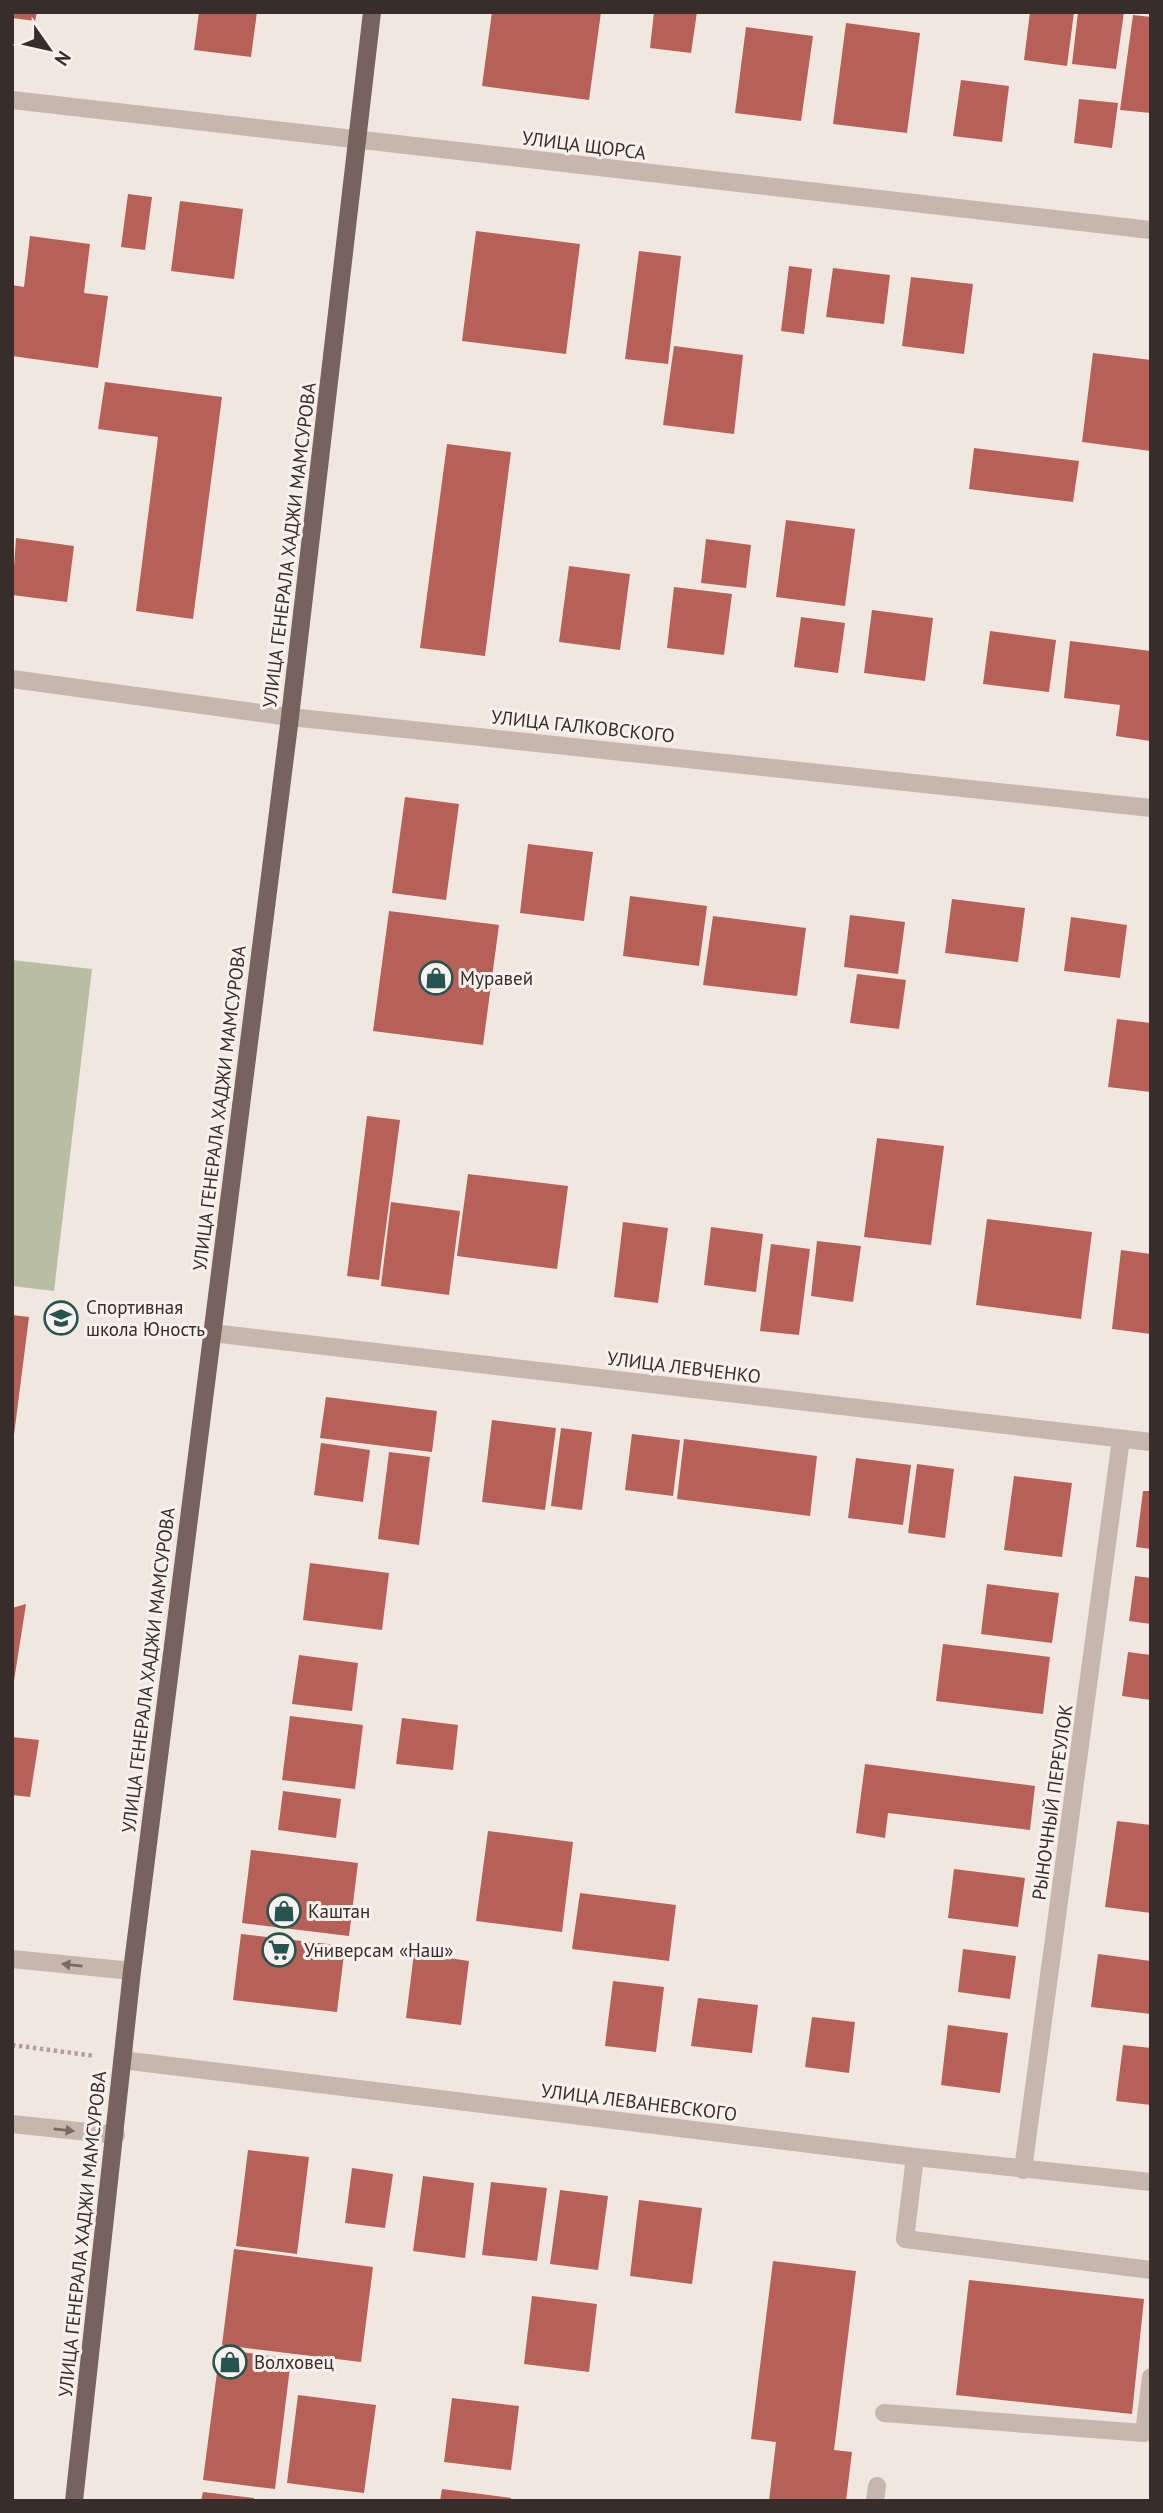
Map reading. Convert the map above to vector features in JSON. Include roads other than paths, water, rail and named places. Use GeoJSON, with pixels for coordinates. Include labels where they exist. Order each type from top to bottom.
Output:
{"type":"FeatureCollection","features":[{"type":"Feature","properties":{"kind":"main road","name":"УЛИЦА ГЕНЕРАЛА ХАДЖИ МАМСУРОВА"},"geometry":{"type":"LineString","coordinates":[[74,2501],[132,1971],[290,717],[372,12]]}},
{"type":"Feature","properties":{"kind":"street","name":"УЛИЦА ЩОРСА"},"geometry":{"type":"LineString","coordinates":[[12,100],[1151,230]]}},
{"type":"Feature","properties":{"kind":"street","name":"УЛИЦА ГАЛКОВСКОГО"},"geometry":{"type":"LineString","coordinates":[[12,679],[290,717],[1151,808]]}},
{"type":"Feature","properties":{"kind":"street","name":"УЛИЦА ЛЕВЧЕНКО"},"geometry":{"type":"LineString","coordinates":[[212,1333],[1151,1442]]}},
{"type":"Feature","properties":{"kind":"street","name":"РЫНОЧНЫЙ ПЕРЕУЛОК"},"geometry":{"type":"LineString","coordinates":[[1023,2170],[1121,1439]]}},
{"type":"Feature","properties":{"kind":"street"},"geometry":{"type":"LineString","coordinates":[[12,1959],[132,1971]]}},
{"type":"Feature","properties":{"kind":"street","name":"УЛИЦА ЛЕВАНЕВСКОГО"},"geometry":{"type":"LineString","coordinates":[[122,2060],[1023,2170],[1151,2182]]}},
{"type":"Feature","properties":{"kind":"street"},"geometry":{"type":"LineString","coordinates":[[12,2124],[116,2135]]}},
{"type":"Feature","properties":{"kind":"street"},"geometry":{"type":"LineString","coordinates":[[915,2157],[905,2239],[1151,2270]]}},
{"type":"Feature","properties":{"kind":"street"},"geometry":{"type":"LineString","coordinates":[[884,2413],[1144,2432],[1151,2377]]}},
{"type":"Feature","properties":{"kind":"place","name":"Муравей"},"geometry":{"type":"Point","coordinates":[436,978]}},
{"type":"Feature","properties":{"kind":"place","name":"Спортивная школа Юность"},"geometry":{"type":"Point","coordinates":[61,1318]}},
{"type":"Feature","properties":{"kind":"place","name":"Каштан"},"geometry":{"type":"Point","coordinates":[284,1911]}},
{"type":"Feature","properties":{"kind":"place","name":"Универсам «Наш»"},"geometry":{"type":"Point","coordinates":[279,1950]}},
{"type":"Feature","properties":{"kind":"place","name":"Волховец"},"geometry":{"type":"Point","coordinates":[230,2362]}}]}
